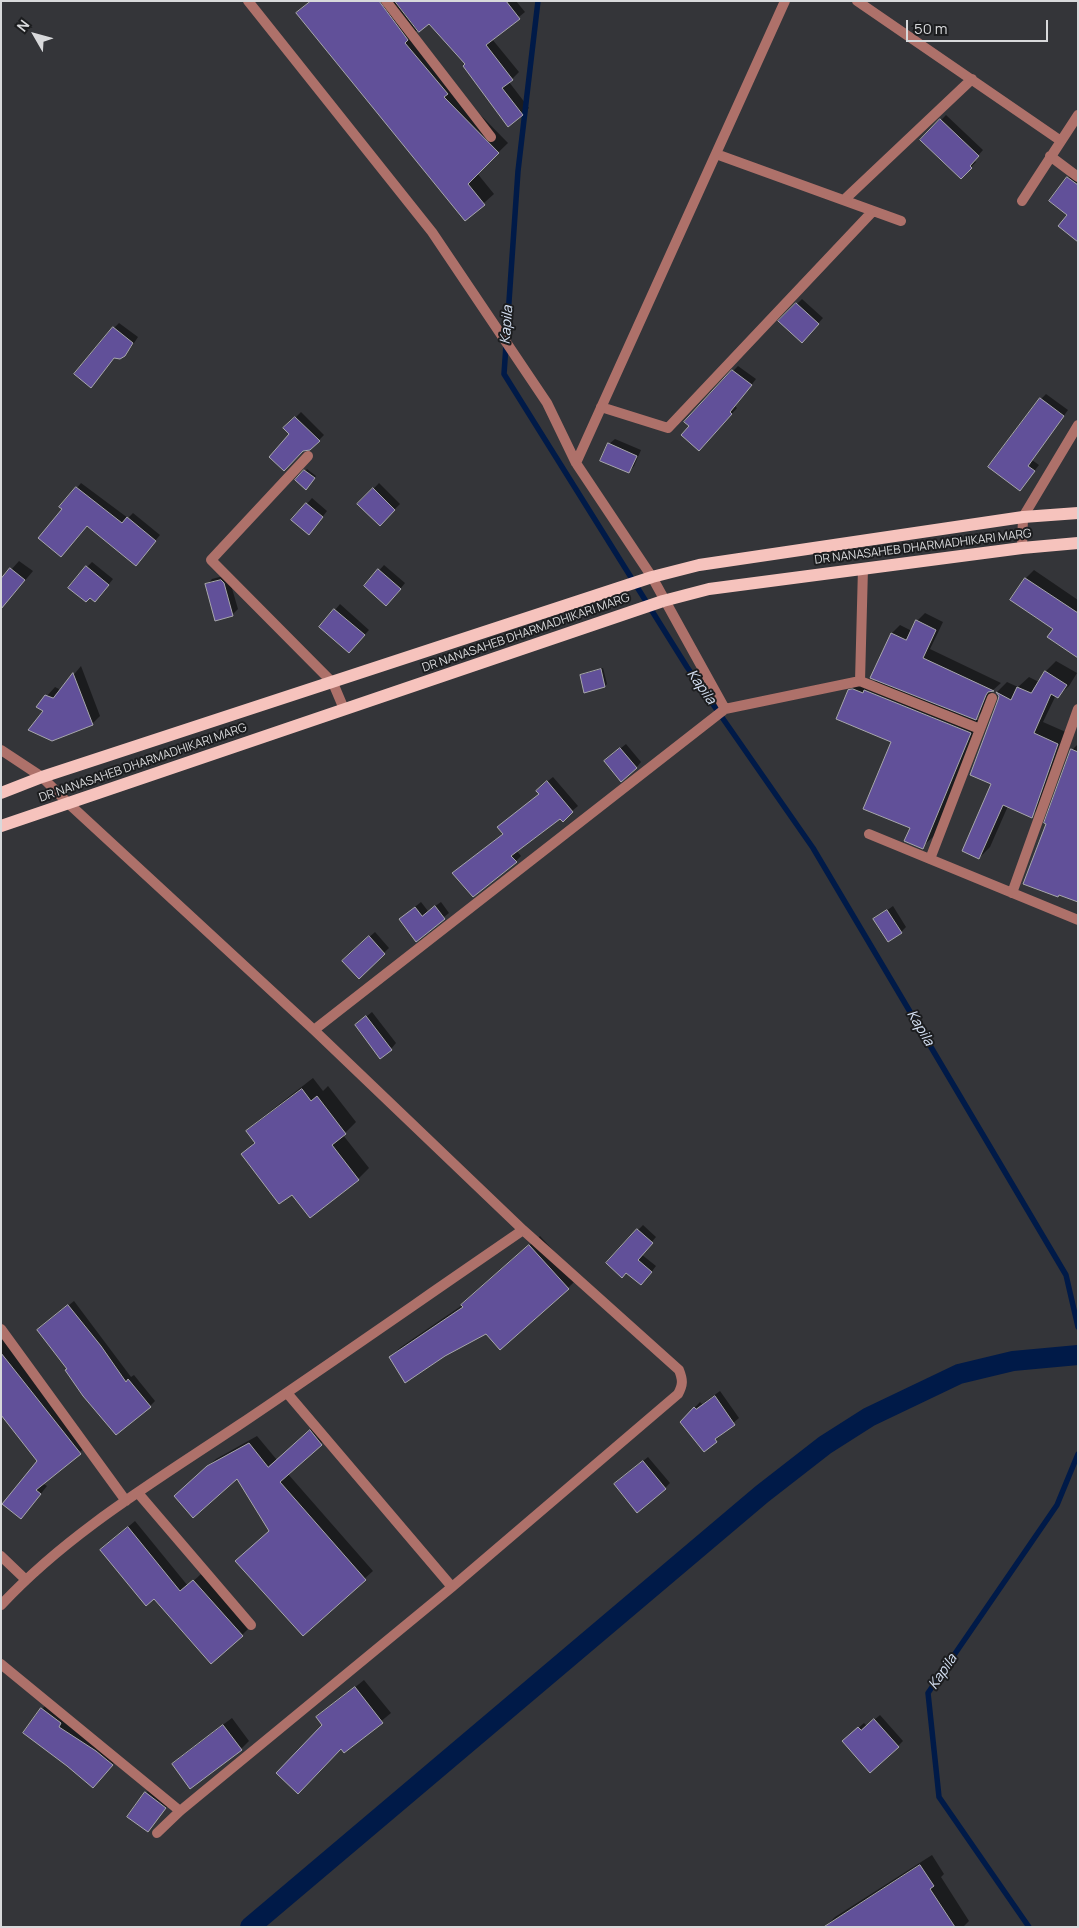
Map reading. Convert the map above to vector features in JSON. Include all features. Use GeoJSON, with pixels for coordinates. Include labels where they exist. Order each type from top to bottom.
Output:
{"type":"FeatureCollection","features":[{"type":"Feature","properties":{"kind":"main road","name":"DR NANASAHEB DHARMADHIKARI MARG"},"geometry":{"type":"LineString","coordinates":[[1,793],[652,577],[699,565],[1023,517],[1078,513]]}},
{"type":"Feature","properties":{"kind":"main road","name":"DR NANASAHEB DHARMADHIKARI MARG"},"geometry":{"type":"LineString","coordinates":[[1,826],[663,601],[709,589],[1022,548],[1078,543]]}},
{"type":"Feature","properties":{"kind":"street"},"geometry":{"type":"LineString","coordinates":[[386,1],[491,137]]}},
{"type":"Feature","properties":{"kind":"street"},"geometry":{"type":"LineString","coordinates":[[576,463],[786,1]]}},
{"type":"Feature","properties":{"kind":"street"},"geometry":{"type":"LineString","coordinates":[[857,1],[1061,140]]}},
{"type":"Feature","properties":{"kind":"street"},"geometry":{"type":"LineString","coordinates":[[251,2],[432,232],[547,403],[576,463],[652,577],[663,601],[725,709]]}},
{"type":"Feature","properties":{"kind":"street"},"geometry":{"type":"LineString","coordinates":[[844,200],[972,80]]}},
{"type":"Feature","properties":{"kind":"street"},"geometry":{"type":"LineString","coordinates":[[1022,201],[1078,115]]}},
{"type":"Feature","properties":{"kind":"street"},"geometry":{"type":"LineString","coordinates":[[716,154],[901,221]]}},
{"type":"Feature","properties":{"kind":"street"},"geometry":{"type":"LineString","coordinates":[[1050,156],[1078,177]]}},
{"type":"Feature","properties":{"kind":"street"},"geometry":{"type":"LineString","coordinates":[[601,408],[668,428],[872,211]]}},
{"type":"Feature","properties":{"kind":"street"},"geometry":{"type":"LineString","coordinates":[[1022,548],[1023,517],[1078,425]]}},
{"type":"Feature","properties":{"kind":"street"},"geometry":{"type":"LineString","coordinates":[[308,456],[211,560],[332,683],[344,709]]}},
{"type":"Feature","properties":{"kind":"street"},"geometry":{"type":"LineString","coordinates":[[860,681],[864,568]]}},
{"type":"Feature","properties":{"kind":"street"},"geometry":{"type":"LineString","coordinates":[[314,1030],[725,709],[860,681],[980,729]]}},
{"type":"Feature","properties":{"kind":"street"},"geometry":{"type":"LineString","coordinates":[[930,859],[992,698]]}},
{"type":"Feature","properties":{"kind":"street"},"geometry":{"type":"LineString","coordinates":[[1012,893],[1078,709]]}},
{"type":"Feature","properties":{"kind":"street"},"geometry":{"type":"LineString","coordinates":[[1,750],[42,778],[314,1030],[523,1230],[680,1370],[683,1382],[678,1394],[452,1587],[180,1811],[157,1833]]}},
{"type":"Feature","properties":{"kind":"street"},"geometry":{"type":"LineString","coordinates":[[869,834],[1078,920]]}},
{"type":"Feature","properties":{"kind":"street"},"geometry":{"type":"LineString","coordinates":[[1,1604],[25,1579],[126,1501],[287,1393],[523,1230]]}},
{"type":"Feature","properties":{"kind":"street"},"geometry":{"type":"LineString","coordinates":[[1,1329],[126,1501]]}},
{"type":"Feature","properties":{"kind":"street"},"geometry":{"type":"LineString","coordinates":[[287,1393],[452,1587]]}},
{"type":"Feature","properties":{"kind":"street"},"geometry":{"type":"LineString","coordinates":[[138,1493],[251,1625]]}},
{"type":"Feature","properties":{"kind":"street"},"geometry":{"type":"LineString","coordinates":[[1,1556],[25,1579]]}},
{"type":"Feature","properties":{"kind":"street"},"geometry":{"type":"LineString","coordinates":[[1,1664],[180,1811]]}},
{"type":"Feature","properties":{"kind":"building"},"geometry":{"type":"Polygon","coordinates":[[[311,1],[379,1],[408,40],[405,43],[448,94],[444,97],[499,153],[468,184],[485,205],[465,221],[296,13],[311,1]]]}},
{"type":"Feature","properties":{"kind":"building"},"geometry":{"type":"Polygon","coordinates":[[[395,1],[506,1],[520,19],[486,45],[513,80],[502,88],[523,115],[508,127],[463,66],[465,64],[429,24],[419,32],[395,1]]]}},
{"type":"Feature","properties":{"kind":"building"},"geometry":{"type":"Polygon","coordinates":[[[940,119],[979,156],[970,166],[972,168],[961,179],[920,140],[940,119]]]}},
{"type":"Feature","properties":{"kind":"building"},"geometry":{"type":"Polygon","coordinates":[[[1067,177],[1078,185],[1078,242],[1058,226],[1067,215],[1049,201],[1067,177]]]}},
{"type":"Feature","properties":{"kind":"building"},"geometry":{"type":"Polygon","coordinates":[[[796,303],[819,324],[802,343],[778,321],[796,303]]]}},
{"type":"Feature","properties":{"kind":"building"},"geometry":{"type":"Polygon","coordinates":[[[113,327],[133,343],[125,356],[120,359],[114,358],[91,388],[74,374],[113,327]]]}},
{"type":"Feature","properties":{"kind":"building"},"geometry":{"type":"Polygon","coordinates":[[[732,370],[752,385],[730,412],[732,414],[699,451],[681,435],[689,426],[684,422],[732,370]]]}},
{"type":"Feature","properties":{"kind":"building"},"geometry":{"type":"Polygon","coordinates":[[[1040,398],[1064,416],[1028,466],[1035,471],[1020,491],[988,467],[1040,398]]]}},
{"type":"Feature","properties":{"kind":"building"},"geometry":{"type":"Polygon","coordinates":[[[295,417],[320,441],[310,450],[303,451],[284,471],[269,457],[289,434],[283,428],[295,417]]]}},
{"type":"Feature","properties":{"kind":"building"},"geometry":{"type":"Polygon","coordinates":[[[608,443],[637,456],[629,473],[600,461],[608,443]]]}},
{"type":"Feature","properties":{"kind":"building"},"geometry":{"type":"Polygon","coordinates":[[[304,470],[315,478],[306,490],[295,480],[304,470]]]}},
{"type":"Feature","properties":{"kind":"building"},"geometry":{"type":"Polygon","coordinates":[[[76,487],[122,523],[127,517],[156,541],[136,566],[87,526],[61,557],[38,538],[62,509],[59,507],[76,487]]]}},
{"type":"Feature","properties":{"kind":"building"},"geometry":{"type":"Polygon","coordinates":[[[373,488],[395,510],[380,526],[357,504],[373,488]]]}},
{"type":"Feature","properties":{"kind":"building"},"geometry":{"type":"Polygon","coordinates":[[[306,503],[323,517],[309,535],[291,520],[306,503]]]}},
{"type":"Feature","properties":{"kind":"building"},"geometry":{"type":"Polygon","coordinates":[[[86,566],[109,585],[95,602],[90,598],[86,602],[68,588],[86,566]]]}},
{"type":"Feature","properties":{"kind":"building"},"geometry":{"type":"Polygon","coordinates":[[[10,568],[25,580],[1,609],[1,579],[10,568]]]}},
{"type":"Feature","properties":{"kind":"building"},"geometry":{"type":"Polygon","coordinates":[[[378,569],[401,589],[386,606],[364,586],[378,569]]]}},
{"type":"Feature","properties":{"kind":"building"},"geometry":{"type":"Polygon","coordinates":[[[1025,578],[1078,613],[1078,658],[1047,637],[1053,629],[1010,600],[1025,578]]]}},
{"type":"Feature","properties":{"kind":"building"},"geometry":{"type":"Polygon","coordinates":[[[221,580],[224,583],[233,616],[215,621],[205,584],[221,580]]]}},
{"type":"Feature","properties":{"kind":"building"},"geometry":{"type":"Polygon","coordinates":[[[334,609],[365,635],[349,653],[319,627],[334,609]]]}},
{"type":"Feature","properties":{"kind":"building"},"geometry":{"type":"Polygon","coordinates":[[[916,620],[936,630],[923,658],[994,691],[988,692],[986,695],[976,720],[870,678],[891,633],[906,640],[916,620]]]}},
{"type":"Feature","properties":{"kind":"building"},"geometry":{"type":"Polygon","coordinates":[[[601,669],[605,687],[584,693],[580,675],[601,669]]]}},
{"type":"Feature","properties":{"kind":"building"},"geometry":{"type":"Polygon","coordinates":[[[1045,671],[1067,685],[1058,698],[1051,694],[1034,733],[1058,744],[1032,818],[1003,805],[979,859],[962,851],[991,784],[970,775],[998,700],[999,696],[996,692],[1011,700],[1017,687],[1031,693],[1045,671]]]}},
{"type":"Feature","properties":{"kind":"building"},"geometry":{"type":"Polygon","coordinates":[[[73,673],[93,725],[52,741],[28,730],[43,711],[36,707],[45,695],[53,698],[73,673]]]}},
{"type":"Feature","properties":{"kind":"building"},"geometry":{"type":"Polygon","coordinates":[[[853,689],[863,693],[864,690],[971,733],[923,849],[904,841],[910,828],[863,809],[891,742],[836,719],[848,690],[853,689]]]}},
{"type":"Feature","properties":{"kind":"building"},"geometry":{"type":"Polygon","coordinates":[[[620,748],[637,768],[621,782],[604,761],[620,748]]]}},
{"type":"Feature","properties":{"kind":"building"},"geometry":{"type":"Polygon","coordinates":[[[1071,749],[1078,752],[1078,902],[1023,884],[1046,824],[1044,823],[1071,749]]]}},
{"type":"Feature","properties":{"kind":"building"},"geometry":{"type":"Polygon","coordinates":[[[547,781],[573,812],[563,822],[560,819],[511,856],[517,862],[473,897],[452,873],[503,834],[497,827],[539,794],[536,791],[547,781]]]}},
{"type":"Feature","properties":{"kind":"building"},"geometry":{"type":"Polygon","coordinates":[[[435,906],[445,919],[416,942],[399,919],[415,907],[422,916],[435,906]]]}},
{"type":"Feature","properties":{"kind":"building"},"geometry":{"type":"Polygon","coordinates":[[[887,910],[902,933],[888,942],[873,919],[887,910]]]}},
{"type":"Feature","properties":{"kind":"building"},"geometry":{"type":"Polygon","coordinates":[[[369,936],[385,954],[359,979],[342,961],[369,936]]]}},
{"type":"Feature","properties":{"kind":"building"},"geometry":{"type":"Polygon","coordinates":[[[366,1016],[392,1050],[380,1059],[355,1025],[366,1016]]]}},
{"type":"Feature","properties":{"kind":"building"},"geometry":{"type":"Polygon","coordinates":[[[302,1089],[311,1101],[317,1096],[346,1134],[332,1145],[359,1180],[310,1218],[292,1195],[279,1204],[241,1154],[255,1143],[246,1131],[302,1089]]]}},
{"type":"Feature","properties":{"kind":"building"},"geometry":{"type":"Polygon","coordinates":[[[637,1229],[653,1243],[638,1260],[652,1272],[641,1285],[626,1273],[622,1278],[606,1263],[637,1229]]]}},
{"type":"Feature","properties":{"kind":"building"},"geometry":{"type":"Polygon","coordinates":[[[529,1245],[569,1289],[500,1350],[486,1334],[445,1356],[405,1383],[389,1357],[463,1307],[461,1305],[529,1245]]]}},
{"type":"Feature","properties":{"kind":"building"},"geometry":{"type":"Polygon","coordinates":[[[68,1305],[101,1346],[126,1382],[128,1379],[151,1407],[116,1435],[83,1396],[65,1370],[67,1369],[37,1330],[68,1305]]]}},
{"type":"Feature","properties":{"kind":"building"},"geometry":{"type":"Polygon","coordinates":[[[1,1353],[81,1454],[36,1490],[41,1494],[21,1519],[2,1504],[37,1461],[1,1415],[1,1353]]]}},
{"type":"Feature","properties":{"kind":"building"},"geometry":{"type":"Polygon","coordinates":[[[715,1396],[735,1425],[715,1439],[717,1442],[704,1452],[680,1422],[694,1407],[696,1409],[715,1396]]]}},
{"type":"Feature","properties":{"kind":"building"},"geometry":{"type":"Polygon","coordinates":[[[310,1430],[322,1445],[280,1482],[366,1580],[303,1636],[235,1561],[269,1531],[237,1479],[193,1518],[174,1496],[207,1466],[249,1443],[268,1467],[310,1430]]]}},
{"type":"Feature","properties":{"kind":"building"},"geometry":{"type":"Polygon","coordinates":[[[643,1461],[666,1489],[637,1513],[614,1484],[643,1461]]]}},
{"type":"Feature","properties":{"kind":"building"},"geometry":{"type":"Polygon","coordinates":[[[128,1527],[180,1591],[193,1580],[243,1636],[211,1664],[154,1599],[146,1606],[100,1550],[128,1527]]]}},
{"type":"Feature","properties":{"kind":"building"},"geometry":{"type":"Polygon","coordinates":[[[355,1687],[383,1723],[344,1753],[341,1749],[298,1794],[276,1773],[322,1725],[316,1717],[355,1687]]]}},
{"type":"Feature","properties":{"kind":"building"},"geometry":{"type":"Polygon","coordinates":[[[41,1708],[61,1723],[59,1727],[96,1751],[113,1765],[93,1788],[23,1733],[41,1708]]]}},
{"type":"Feature","properties":{"kind":"building"},"geometry":{"type":"Polygon","coordinates":[[[874,1719],[899,1747],[870,1773],[842,1741],[858,1727],[861,1730],[874,1719]]]}},
{"type":"Feature","properties":{"kind":"building"},"geometry":{"type":"Polygon","coordinates":[[[223,1725],[242,1750],[190,1789],[172,1764],[223,1725]]]}},
{"type":"Feature","properties":{"kind":"building"},"geometry":{"type":"Polygon","coordinates":[[[145,1792],[166,1808],[148,1832],[127,1817],[145,1792]]]}},
{"type":"Feature","properties":{"kind":"building"},"geometry":{"type":"Polygon","coordinates":[[[920,1865],[934,1886],[930,1889],[955,1927],[824,1927],[920,1865]]]}},
{"type":"Feature","properties":{"kind":"waterway","name":"Kapila"},"geometry":{"type":"LineString","coordinates":[[538,1],[518,171],[504,374],[687,667],[813,848],[1066,1275],[1078,1327]]}},
{"type":"Feature","properties":{"kind":"waterway"},"geometry":{"type":"LineString","coordinates":[[250,1927],[762,1494],[825,1445],[869,1417],[959,1374],[1013,1361],[1078,1355]]}},
{"type":"Feature","properties":{"kind":"waterway","name":"Kapila"},"geometry":{"type":"LineString","coordinates":[[1029,1927],[939,1797],[928,1693],[1057,1505],[1078,1454]]}}]}
